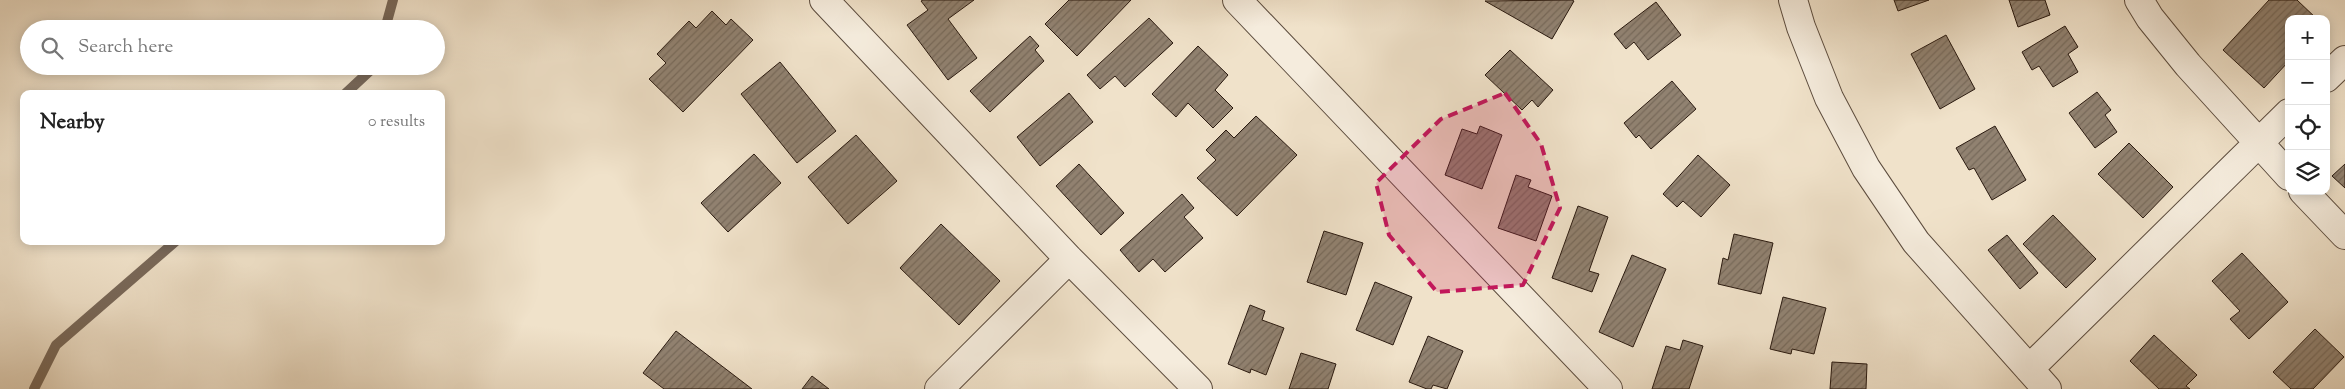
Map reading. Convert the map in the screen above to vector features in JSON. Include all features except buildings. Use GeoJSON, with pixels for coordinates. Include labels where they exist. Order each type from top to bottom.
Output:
{"type":"FeatureCollection","features":[{"type":"Feature","properties":{"kind":"street"},"geometry":{"type":"LineString","coordinates":[[824,0],[1069,259],[1198,389]]}},
{"type":"Feature","properties":{"kind":"street"},"geometry":{"type":"LineString","coordinates":[[1237,0],[1608,389]]}},
{"type":"Feature","properties":{"kind":"street"},"geometry":{"type":"LineString","coordinates":[[1793,0],[1800,27],[1829,98],[1866,168],[1916,242],[2047,389]]}},
{"type":"Feature","properties":{"kind":"street"},"geometry":{"type":"LineString","coordinates":[[2139,0],[2150,18],[2182,58],[2285,172]]}},
{"type":"Feature","properties":{"kind":"street"},"geometry":{"type":"LineString","coordinates":[[2330,74],[2345,60]]}},
{"type":"Feature","properties":{"kind":"street"},"geometry":{"type":"LineString","coordinates":[[2029,369],[2257,143],[2285,118]]}},
{"type":"Feature","properties":{"kind":"street"},"geometry":{"type":"LineString","coordinates":[[2307,195],[2345,235]]}},
{"type":"Feature","properties":{"kind":"street"},"geometry":{"type":"LineString","coordinates":[[939,389],[1069,259]]}},
{"type":"Feature","properties":{"kind":"highlighted area"},"geometry":{"type":"Polygon","coordinates":[[[1505,93],[1541,144],[1560,208],[1523,285],[1437,292],[1389,235],[1376,183],[1441,119],[1505,93]]]}},
{"type":"Feature","properties":{"kind":"waterway"},"geometry":{"type":"LineString","coordinates":[[387,20],[393,0]]}},
{"type":"Feature","properties":{"kind":"waterway"},"geometry":{"type":"LineString","coordinates":[[349,90],[365,75]]}},
{"type":"Feature","properties":{"kind":"waterway"},"geometry":{"type":"LineString","coordinates":[[34,389],[56,345],[171,245]]}}]}
